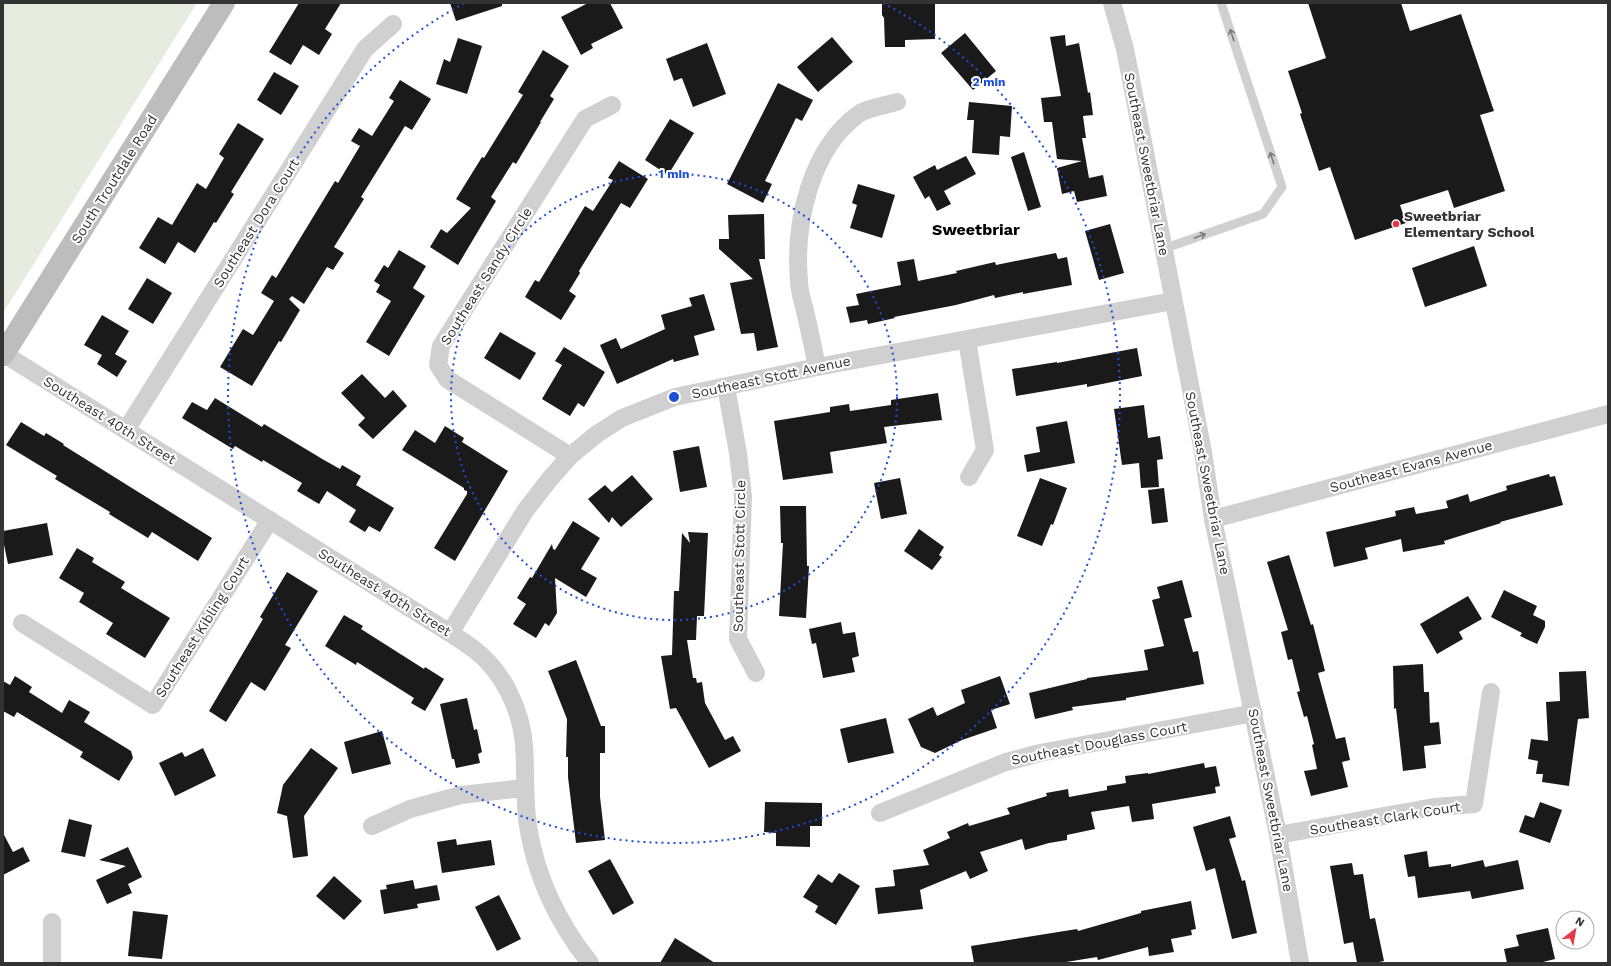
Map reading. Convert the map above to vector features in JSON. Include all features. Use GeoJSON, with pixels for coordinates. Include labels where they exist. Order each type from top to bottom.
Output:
{"type":"FeatureCollection","features":[{"type":"Feature","properties":{"kind":"main road","name":"South Troutdale Road"},"geometry":{"type":"LineString","coordinates":[[3,354],[224,3]]}},
{"type":"Feature","properties":{"kind":"street","name":"Southeast Sweetbriar Lane"},"geometry":{"type":"LineString","coordinates":[[1112,3],[1125,49],[1203,452],[1213,519],[1278,835],[1299,963]]}},
{"type":"Feature","properties":{"kind":"street","name":"Southeast Dora Court"},"geometry":{"type":"LineString","coordinates":[[126,430],[365,49],[393,24]]}},
{"type":"Feature","properties":{"kind":"street"},"geometry":{"type":"LineString","coordinates":[[817,367],[799,281],[798,231],[803,209],[818,166],[829,146],[843,129],[861,113],[897,102]]}},
{"type":"Feature","properties":{"kind":"street","name":"Southeast Sandy Circle"},"geometry":{"type":"LineString","coordinates":[[570,456],[447,379],[438,365],[441,346],[585,119],[612,104]]}},
{"type":"Feature","properties":{"kind":"street","name":"Southeast Stott Avenue"},"geometry":{"type":"LineString","coordinates":[[450,633],[525,511],[570,456],[597,434],[622,418],[675,397],[817,367],[1173,301]]}},
{"type":"Feature","properties":{"kind":"street"},"geometry":{"type":"LineString","coordinates":[[967,340],[985,450],[969,477]]}},
{"type":"Feature","properties":{"kind":"street","name":"Southeast 40th Street"},"geometry":{"type":"LineString","coordinates":[[3,354],[450,633],[475,650],[489,664],[502,680],[512,700],[519,720],[524,744],[524,788],[528,826],[533,853],[542,882],[554,909],[572,940],[590,963]]}},
{"type":"Feature","properties":{"kind":"street","name":"Southeast Stott Circle"},"geometry":{"type":"LineString","coordinates":[[726,387],[738,453],[743,497],[738,639],[756,673]]}},
{"type":"Feature","properties":{"kind":"street","name":"Southeast Evans Avenue"},"geometry":{"type":"LineString","coordinates":[[1213,519],[1608,414]]}},
{"type":"Feature","properties":{"kind":"street","name":"Southeast Kibling Court"},"geometry":{"type":"LineString","coordinates":[[22,623],[153,705],[270,520]]}},
{"type":"Feature","properties":{"kind":"street","name":"Southeast Clark Court"},"geometry":{"type":"LineString","coordinates":[[1278,835],[1434,807],[1474,804],[1491,692]]}},
{"type":"Feature","properties":{"kind":"street","name":"Southeast Douglass Court"},"geometry":{"type":"LineString","coordinates":[[880,813],[1006,762],[1040,752],[1254,713]]}},
{"type":"Feature","properties":{"kind":"street"},"geometry":{"type":"LineString","coordinates":[[372,826],[410,809],[461,795],[524,788]]}},
{"type":"Feature","properties":{"kind":"street"},"geometry":{"type":"LineString","coordinates":[[52,922],[52,963]]}},
{"type":"Feature","properties":{"kind":"lane"},"geometry":{"type":"LineString","coordinates":[[1163,249],[1262,214],[1282,187],[1221,3]]}},
{"type":"Feature","properties":{"kind":"shaded area"},"geometry":{"type":"Polygon","coordinates":[[[3,3],[197,3],[3,313],[3,3]]]}},
{"type":"Feature","properties":{"kind":"building"},"geometry":{"type":"Polygon","coordinates":[[[299,3],[341,3],[325,29],[332,34],[319,55],[303,45],[291,65],[269,52],[299,3]]]}},
{"type":"Feature","properties":{"kind":"building"},"geometry":{"type":"Polygon","coordinates":[[[450,3],[502,3],[502,6],[456,21],[450,3]]]}},
{"type":"Feature","properties":{"kind":"building"},"geometry":{"type":"Polygon","coordinates":[[[588,3],[610,3],[623,28],[591,44],[593,48],[581,55],[561,17],[588,3]]]}},
{"type":"Feature","properties":{"kind":"building"},"geometry":{"type":"Polygon","coordinates":[[[882,3],[935,3],[935,39],[905,40],[905,47],[885,47],[882,3]]]}},
{"type":"Feature","properties":{"kind":"building"},"geometry":{"type":"Polygon","coordinates":[[[1308,3],[1401,3],[1410,31],[1461,14],[1494,111],[1480,115],[1505,191],[1454,208],[1448,190],[1400,205],[1406,223],[1355,240],[1330,167],[1319,171],[1300,114],[1302,113],[1288,71],[1326,58],[1308,3]]]}},
{"type":"Feature","properties":{"kind":"building"},"geometry":{"type":"Polygon","coordinates":[[[965,33],[996,71],[973,90],[941,53],[965,33]]]}},
{"type":"Feature","properties":{"kind":"building"},"geometry":{"type":"Polygon","coordinates":[[[1065,35],[1066,46],[1079,43],[1088,93],[1090,92],[1093,115],[1083,116],[1086,138],[1082,138],[1089,178],[1103,175],[1107,196],[1077,202],[1074,191],[1062,194],[1057,168],[1082,161],[1057,159],[1052,122],[1044,122],[1041,98],[1061,96],[1050,37],[1065,35]]]}},
{"type":"Feature","properties":{"kind":"building"},"geometry":{"type":"Polygon","coordinates":[[[832,37],[853,62],[818,92],[797,67],[832,37]]]}},
{"type":"Feature","properties":{"kind":"building"},"geometry":{"type":"Polygon","coordinates":[[[458,38],[482,46],[467,94],[436,84],[444,59],[450,62],[458,38]]]}},
{"type":"Feature","properties":{"kind":"building"},"geometry":{"type":"Polygon","coordinates":[[[707,43],[726,94],[693,107],[682,78],[674,81],[666,59],[707,43]]]}},
{"type":"Feature","properties":{"kind":"building"},"geometry":{"type":"Polygon","coordinates":[[[543,50],[569,66],[550,96],[554,99],[516,164],[513,162],[491,197],[496,201],[458,265],[430,247],[441,229],[447,233],[471,208],[456,199],[482,157],[484,158],[523,95],[518,92],[543,50]]]}},
{"type":"Feature","properties":{"kind":"building"},"geometry":{"type":"Polygon","coordinates":[[[274,72],[299,86],[281,115],[257,100],[274,72]]]}},
{"type":"Feature","properties":{"kind":"building"},"geometry":{"type":"Polygon","coordinates":[[[400,80],[431,99],[412,130],[405,126],[361,197],[364,199],[334,247],[344,253],[333,270],[327,267],[304,304],[292,296],[289,299],[300,310],[281,342],[279,341],[252,386],[220,367],[243,329],[253,335],[274,301],[261,293],[272,275],[276,278],[335,181],[338,183],[360,146],[351,141],[359,128],[372,136],[394,101],[389,98],[400,80]]]}},
{"type":"Feature","properties":{"kind":"building"},"geometry":{"type":"Polygon","coordinates":[[[778,83],[813,100],[802,121],[796,118],[765,181],[772,184],[763,203],[727,184],[778,83]]]}},
{"type":"Feature","properties":{"kind":"building"},"geometry":{"type":"Polygon","coordinates":[[[969,102],[1012,106],[1010,137],[1000,136],[999,155],[972,153],[974,120],[967,120],[969,102]]]}},
{"type":"Feature","properties":{"kind":"building"},"geometry":{"type":"Polygon","coordinates":[[[670,119],[694,133],[668,175],[645,160],[670,119]]]}},
{"type":"Feature","properties":{"kind":"building"},"geometry":{"type":"Polygon","coordinates":[[[238,123],[264,139],[231,192],[234,194],[216,223],[214,222],[195,253],[178,242],[165,264],[139,248],[158,217],[172,225],[197,183],[206,189],[224,158],[219,154],[238,123]]]}},
{"type":"Feature","properties":{"kind":"building"},"geometry":{"type":"Polygon","coordinates":[[[1024,152],[1041,207],[1028,211],[1011,157],[1024,152]]]}},
{"type":"Feature","properties":{"kind":"building"},"geometry":{"type":"Polygon","coordinates":[[[966,156],[976,174],[944,191],[951,204],[937,211],[929,196],[925,199],[913,177],[935,165],[937,170],[966,156]]]}},
{"type":"Feature","properties":{"kind":"building"},"geometry":{"type":"Polygon","coordinates":[[[619,161],[648,179],[630,208],[621,203],[579,271],[580,273],[569,291],[576,296],[561,320],[525,297],[535,280],[539,282],[585,206],[593,211],[613,180],[608,178],[619,161]]]}},
{"type":"Feature","properties":{"kind":"building"},"geometry":{"type":"Polygon","coordinates":[[[858,184],[895,195],[882,238],[850,228],[857,205],[852,203],[858,184]]]}},
{"type":"Feature","properties":{"kind":"building"},"geometry":{"type":"Polygon","coordinates":[[[764,214],[765,259],[759,259],[778,347],[757,351],[754,333],[741,334],[730,283],[753,279],[719,249],[719,239],[729,239],[728,215],[764,214]]]}},
{"type":"Feature","properties":{"kind":"building"},"geometry":{"type":"Polygon","coordinates":[[[1110,224],[1124,273],[1099,280],[1085,231],[1110,224]]]}},
{"type":"Feature","properties":{"kind":"building"},"geometry":{"type":"Polygon","coordinates":[[[1474,246],[1487,286],[1425,307],[1412,268],[1474,246]]]}},
{"type":"Feature","properties":{"kind":"building"},"geometry":{"type":"Polygon","coordinates":[[[399,250],[426,266],[413,288],[425,296],[389,356],[366,342],[391,301],[376,292],[380,285],[374,281],[384,265],[388,268],[399,250]]]}},
{"type":"Feature","properties":{"kind":"building"},"geometry":{"type":"Polygon","coordinates":[[[1056,253],[1058,259],[1067,257],[1072,285],[1023,294],[1023,292],[995,298],[994,295],[956,305],[894,317],[895,318],[868,324],[867,320],[850,323],[846,307],[859,305],[856,294],[901,285],[897,262],[914,259],[918,281],[957,273],[956,271],[995,262],[996,265],[1056,253]]]}},
{"type":"Feature","properties":{"kind":"building"},"geometry":{"type":"Polygon","coordinates":[[[147,278],[172,293],[153,324],[128,309],[147,278]]]}},
{"type":"Feature","properties":{"kind":"building"},"geometry":{"type":"Polygon","coordinates":[[[704,294],[715,330],[694,336],[699,355],[674,362],[673,359],[617,384],[600,345],[616,338],[621,349],[665,329],[661,315],[692,306],[689,298],[704,294]]]}},
{"type":"Feature","properties":{"kind":"building"},"geometry":{"type":"Polygon","coordinates":[[[102,315],[129,331],[115,354],[127,361],[117,377],[97,364],[102,355],[84,345],[102,315]]]}},
{"type":"Feature","properties":{"kind":"building"},"geometry":{"type":"Polygon","coordinates":[[[500,332],[536,353],[520,380],[484,358],[500,332]]]}},
{"type":"Feature","properties":{"kind":"building"},"geometry":{"type":"Polygon","coordinates":[[[564,347],[605,372],[584,407],[578,403],[570,416],[542,399],[562,365],[555,361],[564,347]]]}},
{"type":"Feature","properties":{"kind":"building"},"geometry":{"type":"Polygon","coordinates":[[[1137,348],[1142,376],[1087,387],[1087,384],[1016,396],[1012,369],[1057,363],[1137,348]]]}},
{"type":"Feature","properties":{"kind":"building"},"geometry":{"type":"Polygon","coordinates":[[[362,374],[385,398],[393,390],[407,406],[373,439],[358,425],[365,418],[341,393],[362,374]]]}},
{"type":"Feature","properties":{"kind":"building"},"geometry":{"type":"Polygon","coordinates":[[[938,393],[942,420],[884,427],[887,443],[830,452],[833,473],[783,480],[774,421],[830,412],[830,407],[849,404],[850,411],[891,405],[891,400],[938,393]]]}},
{"type":"Feature","properties":{"kind":"building"},"geometry":{"type":"Polygon","coordinates":[[[215,398],[262,427],[264,424],[340,469],[342,465],[361,476],[356,485],[394,508],[380,532],[369,526],[365,532],[349,522],[356,510],[327,491],[319,504],[297,491],[302,483],[263,460],[262,462],[235,446],[233,449],[182,418],[192,402],[207,410],[215,398]]]}},
{"type":"Feature","properties":{"kind":"building"},"geometry":{"type":"Polygon","coordinates":[[[1144,405],[1148,438],[1160,436],[1163,459],[1157,460],[1159,487],[1141,488],[1139,463],[1122,465],[1114,409],[1144,405]]]}},
{"type":"Feature","properties":{"kind":"building"},"geometry":{"type":"Polygon","coordinates":[[[1067,421],[1075,463],[1027,472],[1024,455],[1040,452],[1036,427],[1067,421]]]}},
{"type":"Feature","properties":{"kind":"building"},"geometry":{"type":"Polygon","coordinates":[[[21,422],[44,436],[46,433],[212,538],[198,561],[152,532],[148,538],[109,514],[110,512],[55,479],[57,476],[6,445],[21,422]]]}},
{"type":"Feature","properties":{"kind":"building"},"geometry":{"type":"Polygon","coordinates":[[[445,426],[464,438],[462,442],[508,471],[455,561],[434,548],[467,494],[467,491],[402,450],[415,430],[435,443],[445,426]]]}},
{"type":"Feature","properties":{"kind":"building"},"geometry":{"type":"Polygon","coordinates":[[[699,446],[707,487],[680,492],[673,451],[699,446]]]}},
{"type":"Feature","properties":{"kind":"building"},"geometry":{"type":"Polygon","coordinates":[[[1549,474],[1550,477],[1555,476],[1563,505],[1500,522],[1501,523],[1444,541],[1445,544],[1403,552],[1401,539],[1365,548],[1368,559],[1334,567],[1326,532],[1396,516],[1395,511],[1414,507],[1416,514],[1448,508],[1446,501],[1468,494],[1470,502],[1507,490],[1506,486],[1549,474]]]}},
{"type":"Feature","properties":{"kind":"building"},"geometry":{"type":"Polygon","coordinates":[[[632,475],[653,499],[621,527],[612,517],[609,523],[588,499],[605,485],[612,492],[632,475]]]}},
{"type":"Feature","properties":{"kind":"building"},"geometry":{"type":"Polygon","coordinates":[[[900,478],[907,514],[881,519],[874,483],[900,478]]]}},
{"type":"Feature","properties":{"kind":"building"},"geometry":{"type":"Polygon","coordinates":[[[1040,478],[1067,488],[1053,525],[1051,524],[1042,546],[1017,536],[1040,478]]]}},
{"type":"Feature","properties":{"kind":"building"},"geometry":{"type":"Polygon","coordinates":[[[1164,488],[1168,522],[1152,524],[1148,490],[1164,488]]]}},
{"type":"Feature","properties":{"kind":"building"},"geometry":{"type":"Polygon","coordinates":[[[780,506],[806,506],[807,566],[809,566],[806,618],[779,616],[783,543],[781,543],[780,506]]]}},
{"type":"Feature","properties":{"kind":"building"},"geometry":{"type":"Polygon","coordinates":[[[573,521],[600,538],[581,569],[597,578],[586,597],[555,578],[557,613],[549,626],[545,623],[536,638],[513,624],[526,604],[517,598],[530,577],[532,578],[552,544],[553,549],[555,550],[573,521]]]}},
{"type":"Feature","properties":{"kind":"building"},"geometry":{"type":"Polygon","coordinates":[[[47,523],[53,555],[8,564],[3,540],[3,531],[47,523]]]}},
{"type":"Feature","properties":{"kind":"building"},"geometry":{"type":"Polygon","coordinates":[[[919,529],[944,547],[939,555],[942,557],[932,570],[904,551],[919,529]]]}},
{"type":"Feature","properties":{"kind":"building"},"geometry":{"type":"Polygon","coordinates":[[[688,532],[708,533],[704,616],[697,616],[696,640],[687,640],[693,678],[696,678],[697,683],[702,682],[705,703],[725,740],[733,736],[741,751],[709,768],[676,708],[670,709],[661,656],[672,655],[674,591],[679,591],[682,533],[690,543],[688,532]]]}},
{"type":"Feature","properties":{"kind":"building"},"geometry":{"type":"Polygon","coordinates":[[[77,548],[94,558],[92,562],[125,582],[121,588],[170,618],[145,658],[106,634],[113,623],[79,602],[84,593],[59,578],[77,548]]]}},
{"type":"Feature","properties":{"kind":"building"},"geometry":{"type":"Polygon","coordinates":[[[1289,555],[1311,625],[1313,624],[1325,671],[1318,673],[1336,739],[1345,737],[1350,760],[1342,762],[1348,787],[1311,796],[1304,771],[1317,769],[1312,745],[1314,744],[1307,716],[1304,717],[1297,692],[1300,691],[1292,659],[1288,660],[1281,632],[1288,630],[1267,562],[1289,555]]]}},
{"type":"Feature","properties":{"kind":"building"},"geometry":{"type":"Polygon","coordinates":[[[287,572],[318,591],[285,645],[291,648],[265,691],[251,682],[226,722],[209,711],[263,619],[260,617],[287,572]]]}},
{"type":"Feature","properties":{"kind":"building"},"geometry":{"type":"Polygon","coordinates":[[[1182,580],[1192,617],[1184,619],[1193,652],[1198,651],[1204,684],[1126,698],[1126,700],[1072,707],[1073,710],[1035,719],[1029,693],[1087,678],[1148,670],[1144,650],[1164,646],[1152,600],[1160,598],[1157,587],[1182,580]]]}},
{"type":"Feature","properties":{"kind":"building"},"geometry":{"type":"Polygon","coordinates":[[[1504,590],[1537,606],[1533,615],[1545,621],[1545,627],[1537,644],[1520,636],[1522,633],[1491,617],[1504,590]]]}},
{"type":"Feature","properties":{"kind":"building"},"geometry":{"type":"Polygon","coordinates":[[[1468,596],[1482,619],[1459,632],[1463,639],[1437,654],[1420,624],[1468,596]]]}},
{"type":"Feature","properties":{"kind":"building"},"geometry":{"type":"Polygon","coordinates":[[[344,615],[363,626],[361,629],[424,669],[425,667],[444,679],[425,711],[411,703],[414,698],[357,662],[356,665],[325,646],[344,615]]]}},
{"type":"Feature","properties":{"kind":"building"},"geometry":{"type":"Polygon","coordinates":[[[841,622],[843,634],[855,632],[859,656],[852,658],[855,672],[823,678],[816,643],[812,644],[809,629],[841,622]]]}},
{"type":"Feature","properties":{"kind":"building"},"geometry":{"type":"Polygon","coordinates":[[[576,660],[601,726],[605,726],[605,753],[600,753],[600,797],[605,840],[576,843],[568,777],[568,757],[566,757],[567,719],[548,671],[576,660]]]}},
{"type":"Feature","properties":{"kind":"building"},"geometry":{"type":"Polygon","coordinates":[[[1423,664],[1424,692],[1429,692],[1430,723],[1439,722],[1441,744],[1424,746],[1426,768],[1403,771],[1396,708],[1394,709],[1393,666],[1423,664]]]}},
{"type":"Feature","properties":{"kind":"building"},"geometry":{"type":"Polygon","coordinates":[[[1586,671],[1589,718],[1578,719],[1569,786],[1542,782],[1543,774],[1536,774],[1538,761],[1528,759],[1531,739],[1548,741],[1546,702],[1560,701],[1559,672],[1586,671]]]}},
{"type":"Feature","properties":{"kind":"building"},"geometry":{"type":"Polygon","coordinates":[[[15,676],[32,687],[29,692],[62,713],[69,700],[90,712],[84,722],[131,751],[133,758],[119,781],[80,757],[83,752],[17,712],[14,717],[3,711],[3,681],[10,685],[15,676]]]}},
{"type":"Feature","properties":{"kind":"building"},"geometry":{"type":"Polygon","coordinates":[[[1000,676],[1010,704],[991,710],[997,728],[962,740],[935,753],[921,747],[908,719],[933,707],[937,716],[965,703],[961,690],[1000,676]]]}},
{"type":"Feature","properties":{"kind":"building"},"geometry":{"type":"Polygon","coordinates":[[[467,698],[474,730],[477,729],[482,752],[478,754],[480,763],[456,768],[454,759],[452,759],[440,704],[467,698]]]}},
{"type":"Feature","properties":{"kind":"building"},"geometry":{"type":"Polygon","coordinates":[[[886,718],[894,753],[848,763],[840,729],[886,718]]]}},
{"type":"Feature","properties":{"kind":"building"},"geometry":{"type":"Polygon","coordinates":[[[382,731],[391,764],[352,774],[344,742],[382,731]]]}},
{"type":"Feature","properties":{"kind":"building"},"geometry":{"type":"Polygon","coordinates":[[[203,748],[216,776],[175,796],[159,763],[182,752],[185,757],[203,748]]]}},
{"type":"Feature","properties":{"kind":"building"},"geometry":{"type":"Polygon","coordinates":[[[311,748],[338,768],[304,816],[308,856],[293,858],[287,816],[277,813],[283,785],[311,748]]]}},
{"type":"Feature","properties":{"kind":"building"},"geometry":{"type":"Polygon","coordinates":[[[1204,763],[1205,768],[1216,766],[1220,786],[1215,787],[1216,793],[1152,804],[1154,819],[1132,822],[1129,806],[1091,812],[1095,829],[1067,835],[1067,840],[1049,843],[1025,850],[1022,839],[980,852],[988,871],[970,879],[966,871],[920,890],[923,909],[878,914],[875,888],[895,886],[893,870],[929,865],[923,850],[950,838],[947,832],[968,823],[969,826],[1010,814],[1007,808],[1047,796],[1046,793],[1068,789],[1069,797],[1107,790],[1107,786],[1126,783],[1125,776],[1148,774],[1204,763]]]}},
{"type":"Feature","properties":{"kind":"building"},"geometry":{"type":"Polygon","coordinates":[[[765,802],[822,803],[822,826],[810,826],[810,847],[776,846],[776,833],[764,832],[765,802]]]}},
{"type":"Feature","properties":{"kind":"building"},"geometry":{"type":"Polygon","coordinates":[[[1540,802],[1562,810],[1550,843],[1519,832],[1525,815],[1534,818],[1540,802]]]}},
{"type":"Feature","properties":{"kind":"building"},"geometry":{"type":"Polygon","coordinates":[[[1230,816],[1236,837],[1229,839],[1242,881],[1245,880],[1257,933],[1232,939],[1215,868],[1206,871],[1193,827],[1230,816]]]}},
{"type":"Feature","properties":{"kind":"building"},"geometry":{"type":"Polygon","coordinates":[[[69,819],[92,825],[85,857],[61,852],[69,819]]]}},
{"type":"Feature","properties":{"kind":"building"},"geometry":{"type":"Polygon","coordinates":[[[3,833],[13,852],[23,847],[30,861],[3,875],[3,833]]]}},
{"type":"Feature","properties":{"kind":"building"},"geometry":{"type":"Polygon","coordinates":[[[456,839],[457,845],[491,840],[495,865],[442,873],[437,842],[456,839]]]}},
{"type":"Feature","properties":{"kind":"building"},"geometry":{"type":"Polygon","coordinates":[[[128,847],[142,877],[128,884],[132,893],[107,904],[96,880],[126,866],[99,860],[128,847]]]}},
{"type":"Feature","properties":{"kind":"building"},"geometry":{"type":"Polygon","coordinates":[[[1427,851],[1429,867],[1451,864],[1451,867],[1483,860],[1485,867],[1518,860],[1524,889],[1472,899],[1470,891],[1418,898],[1415,876],[1408,877],[1404,855],[1427,851]]]}},
{"type":"Feature","properties":{"kind":"building"},"geometry":{"type":"Polygon","coordinates":[[[610,859],[634,903],[613,915],[588,871],[610,859]]]}},
{"type":"Feature","properties":{"kind":"building"},"geometry":{"type":"Polygon","coordinates":[[[1352,863],[1354,875],[1363,874],[1370,919],[1375,918],[1384,961],[1374,963],[1357,963],[1353,942],[1344,944],[1330,866],[1352,863]]]}},
{"type":"Feature","properties":{"kind":"building"},"geometry":{"type":"Polygon","coordinates":[[[839,873],[860,886],[836,925],[815,912],[818,906],[803,897],[818,874],[832,883],[839,873]]]}},
{"type":"Feature","properties":{"kind":"building"},"geometry":{"type":"Polygon","coordinates":[[[334,876],[362,901],[344,920],[316,896],[334,876]]]}},
{"type":"Feature","properties":{"kind":"building"},"geometry":{"type":"Polygon","coordinates":[[[413,880],[415,889],[437,885],[440,900],[417,904],[418,908],[384,914],[380,890],[387,889],[386,885],[413,880]]]}},
{"type":"Feature","properties":{"kind":"building"},"geometry":{"type":"Polygon","coordinates":[[[499,895],[521,939],[497,951],[475,907],[499,895]]]}},
{"type":"Feature","properties":{"kind":"building"},"geometry":{"type":"Polygon","coordinates":[[[1191,901],[1196,929],[1191,930],[1192,935],[1171,939],[1174,952],[1149,956],[1148,947],[1098,960],[1097,957],[1060,963],[974,963],[971,946],[1077,929],[1078,931],[1141,913],[1141,911],[1191,901]]]}},
{"type":"Feature","properties":{"kind":"building"},"geometry":{"type":"Polygon","coordinates":[[[133,911],[168,915],[162,959],[128,956],[133,911]]]}},
{"type":"Feature","properties":{"kind":"building"},"geometry":{"type":"Polygon","coordinates":[[[1548,928],[1555,959],[1539,963],[1507,963],[1504,949],[1519,946],[1516,935],[1548,928]]]}},
{"type":"Feature","properties":{"kind":"building"},"geometry":{"type":"Polygon","coordinates":[[[675,938],[715,963],[660,963],[675,938]]]}},
{"type":"Feature","properties":{"kind":"place","name":"Sweetbriar Elementary School"},"geometry":{"type":"Point","coordinates":[1396,224]}},
{"type":"Feature","properties":{"kind":"district","name":"Sweetbriar"},"geometry":{"type":"Point","coordinates":[976,229]}}]}
